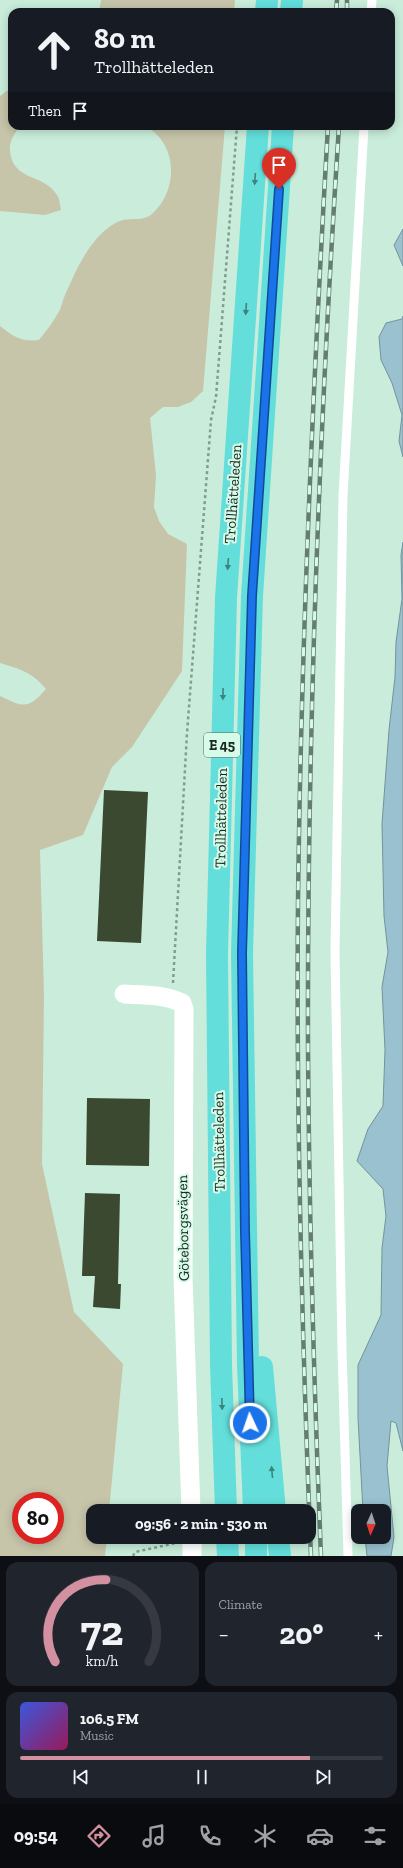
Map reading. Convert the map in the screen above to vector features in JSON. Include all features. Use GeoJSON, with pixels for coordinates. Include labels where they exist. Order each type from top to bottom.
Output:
{"type":"FeatureCollection","features":[{"type":"Feature","properties":{"kind":"highway","name":"Trollhätteleden"},"geometry":{"type":"LineString","coordinates":[[226,1504],[221,1365],[217,954],[226,598],[258,130]]}},
{"type":"Feature","properties":{"kind":"highway","name":"Trollhätteleden"},"geometry":{"type":"LineString","coordinates":[[245,1231],[242,953],[252,596],[283,130]]}},
{"type":"Feature","properties":{"kind":"highway","name":"E 45"},"geometry":{"type":"LineString","coordinates":[[245,1231],[248,1364],[254,1504]]}},
{"type":"Feature","properties":{"kind":"highway","name":"E 45"},"geometry":{"type":"LineString","coordinates":[[245,1231],[264,1383],[275,1504]]}},
{"type":"Feature","properties":{"kind":"highway"},"geometry":{"type":"LineString","coordinates":[[227,1544],[228,1556]]}},
{"type":"Feature","properties":{"kind":"highway"},"geometry":{"type":"LineString","coordinates":[[256,1544],[256,1556]]}},
{"type":"Feature","properties":{"kind":"highway"},"geometry":{"type":"LineString","coordinates":[[279,1544],[280,1556]]}},
{"type":"Feature","properties":{"kind":"street"},"geometry":{"type":"LineString","coordinates":[[124,994],[156,995],[172,998]]}},
{"type":"Feature","properties":{"kind":"street","name":"Göteborgsvägen"},"geometry":{"type":"LineString","coordinates":[[172,998],[182,1003],[184,1010],[183,1237],[191,1504]]}},
{"type":"Feature","properties":{"kind":"street"},"geometry":{"type":"LineString","coordinates":[[187,1544],[192,1556]]}},
{"type":"Feature","properties":{"kind":"lane"},"geometry":{"type":"LineString","coordinates":[[348,1556],[342,1341],[335,952],[343,496],[364,130]]}},
{"type":"Feature","properties":{"kind":"path"},"geometry":{"type":"LineString","coordinates":[[172,998],[190,694],[211,420],[217,389],[237,130]]}},
{"type":"Feature","properties":{"kind":"path"},"geometry":{"type":"LineString","coordinates":[[133,1556],[135,1552],[168,1544]]}},
{"type":"Feature","properties":{"kind":"green space"},"geometry":{"type":"Polygon","coordinates":[[[101,0],[235,0],[234,8],[100,8],[101,0]]]}},
{"type":"Feature","properties":{"kind":"green space"},"geometry":{"type":"Polygon","coordinates":[[[8,90],[8,130],[18,130],[10,144],[12,161],[23,173],[45,183],[51,188],[58,197],[61,210],[45,215],[0,211],[0,96],[8,90]]]}},
{"type":"Feature","properties":{"kind":"green space"},"geometry":{"type":"Polygon","coordinates":[[[150,130],[225,130],[203,391],[191,402],[178,407],[163,407],[150,418],[156,475],[154,507],[159,521],[168,534],[187,544],[182,671],[132,747],[112,767],[83,835],[40,850],[44,995],[42,1164],[74,1312],[123,1364],[110,1504],[86,1504],[86,1544],[106,1544],[105,1556],[0,1556],[0,696],[20,704],[25,704],[30,703],[40,696],[46,689],[31,675],[14,667],[0,663],[0,326],[18,338],[39,340],[58,313],[85,254],[97,239],[115,223],[127,219],[146,218],[161,204],[167,193],[170,180],[171,167],[169,155],[164,144],[150,130]]]}},
{"type":"Feature","properties":{"kind":"water"},"geometry":{"type":"Polygon","coordinates":[[[403,229],[403,266],[394,245],[403,229]]]}},
{"type":"Feature","properties":{"kind":"water"},"geometry":{"type":"Polygon","coordinates":[[[403,316],[403,457],[399,441],[402,415],[392,383],[381,360],[379,337],[386,323],[402,319],[403,316]]]}},
{"type":"Feature","properties":{"kind":"water"},"geometry":{"type":"Polygon","coordinates":[[[403,542],[403,1451],[396,1423],[391,1421],[387,1466],[391,1504],[363,1504],[358,1418],[358,1365],[381,1315],[382,1248],[386,1216],[383,1189],[357,1161],[368,1129],[383,1106],[385,1050],[382,987],[388,952],[384,916],[382,824],[389,730],[395,677],[396,642],[402,599],[401,555],[403,542]]]}},
{"type":"Feature","properties":{"kind":"water"},"geometry":{"type":"Polygon","coordinates":[[[391,1507],[394,1537],[391,1556],[367,1556],[366,1544],[391,1544],[391,1507]]]}},
{"type":"Feature","properties":{"kind":"building"},"geometry":{"type":"Polygon","coordinates":[[[104,790],[148,792],[141,943],[97,941],[104,790]]]}},
{"type":"Feature","properties":{"kind":"building"},"geometry":{"type":"Polygon","coordinates":[[[87,1098],[150,1099],[149,1166],[86,1165],[87,1098]]]}},
{"type":"Feature","properties":{"kind":"building"},"geometry":{"type":"Polygon","coordinates":[[[85,1193],[120,1194],[118,1284],[121,1284],[120,1309],[93,1307],[95,1276],[82,1276],[85,1193]]]}},
{"type":"Feature","properties":{"kind":"railway"},"geometry":{"type":"LineString","coordinates":[[336,8],[337,0]]}},
{"type":"Feature","properties":{"kind":"railway"},"geometry":{"type":"LineString","coordinates":[[347,0],[347,8]]}},
{"type":"Feature","properties":{"kind":"railway"},"geometry":{"type":"LineString","coordinates":[[311,1556],[300,1229],[298,902],[308,514],[328,130]]}},
{"type":"Feature","properties":{"kind":"railway"},"geometry":{"type":"LineString","coordinates":[[321,1556],[309,1174],[308,931],[312,701],[320,471],[339,130]]}},
{"type":"Feature","properties":{"kind":"route"},"geometry":{"type":"LineString","coordinates":[[250,1423],[245,1231],[242,953],[252,596],[279,189]]}}]}
